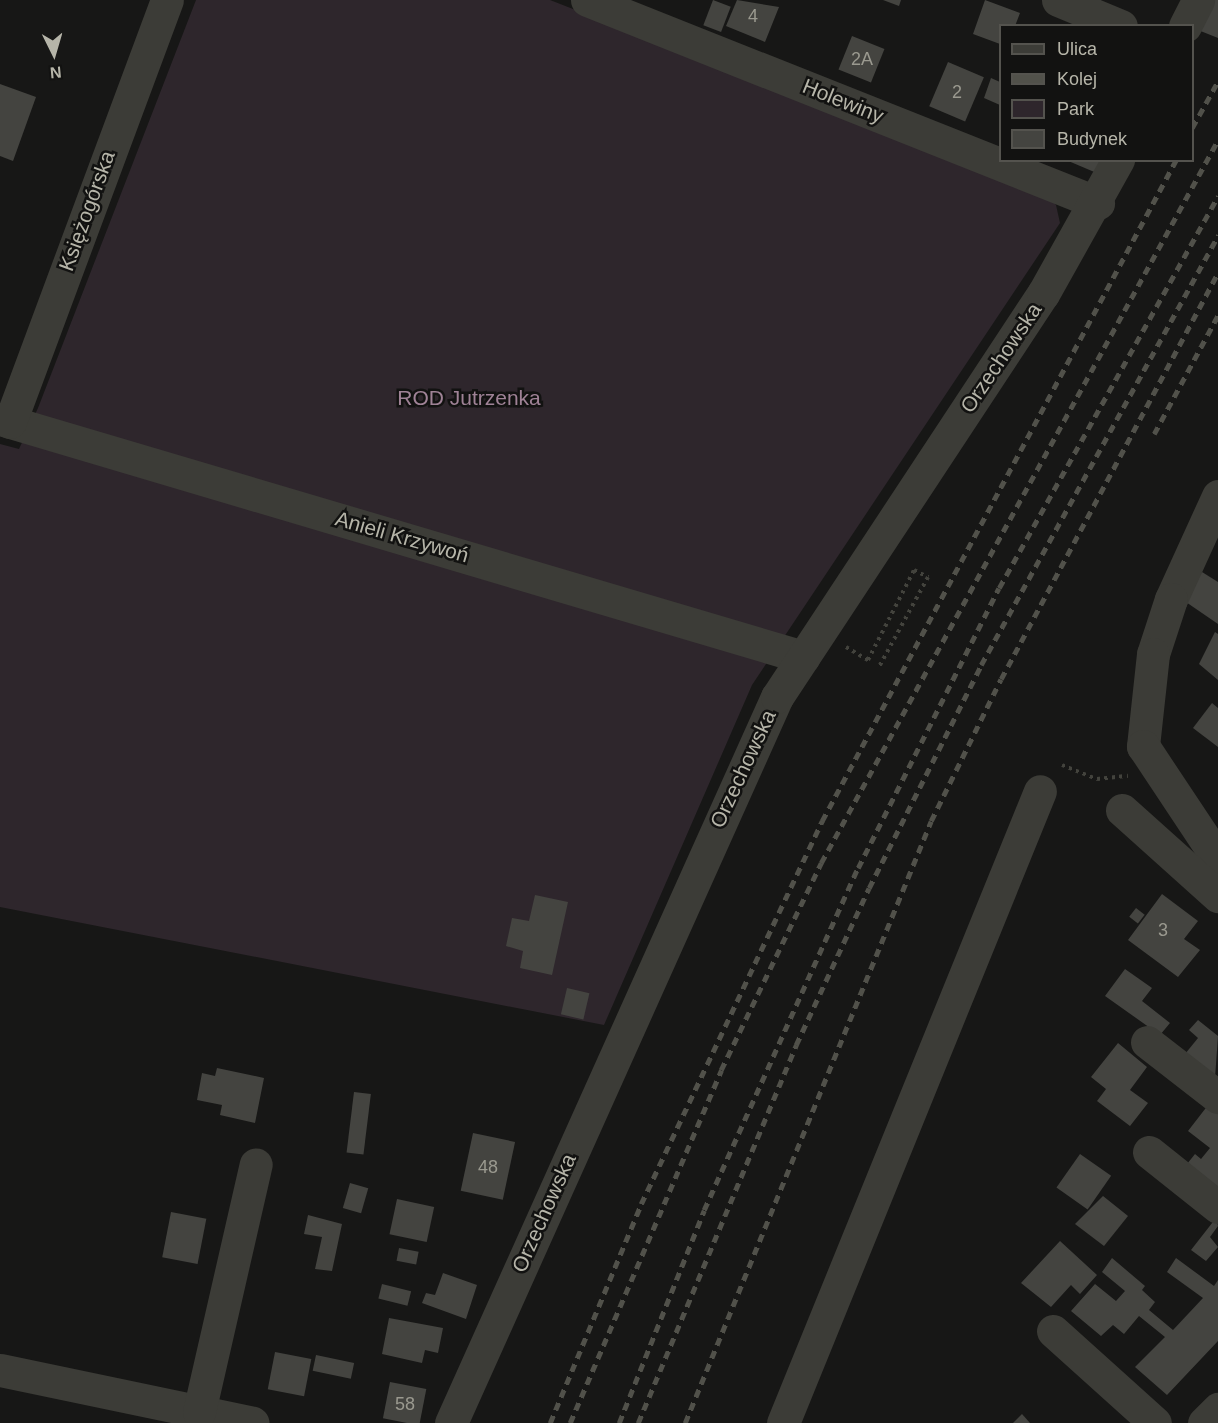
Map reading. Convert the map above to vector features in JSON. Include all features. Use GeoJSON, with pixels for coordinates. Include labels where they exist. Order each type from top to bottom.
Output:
{"type":"FeatureCollection","features":[{"type":"Feature","properties":{"kind":"street","name":"Księżogórska"},"geometry":{"type":"LineString","coordinates":[[5,421],[167,0]]}},
{"type":"Feature","properties":{"kind":"street","name":"Holewiny"},"geometry":{"type":"LineString","coordinates":[[587,0],[1098,203]]}},
{"type":"Feature","properties":{"kind":"street"},"geometry":{"type":"LineString","coordinates":[[1058,0],[1116,24]]}},
{"type":"Feature","properties":{"kind":"street"},"geometry":{"type":"LineString","coordinates":[[1186,24],[1198,0]]}},
{"type":"Feature","properties":{"kind":"street","name":"Orzechowska"},"geometry":{"type":"LineString","coordinates":[[450,1423],[743,766],[811,644],[1098,203],[1117,162]]}},
{"type":"Feature","properties":{"kind":"street","name":"Anieli Krzywoń"},"geometry":{"type":"LineString","coordinates":[[5,421],[811,644]]}},
{"type":"Feature","properties":{"kind":"street"},"geometry":{"type":"LineString","coordinates":[[1214,516],[1171,598],[1153,654],[1143,746],[1162,778],[1218,859]]}},
{"type":"Feature","properties":{"kind":"street"},"geometry":{"type":"LineString","coordinates":[[783,1423],[1040,790]]}},
{"type":"Feature","properties":{"kind":"street"},"geometry":{"type":"LineString","coordinates":[[1122,810],[1218,896]]}},
{"type":"Feature","properties":{"kind":"street"},"geometry":{"type":"LineString","coordinates":[[1147,1042],[1218,1097]]}},
{"type":"Feature","properties":{"kind":"street"},"geometry":{"type":"LineString","coordinates":[[1149,1152],[1218,1207]]}},
{"type":"Feature","properties":{"kind":"street"},"geometry":{"type":"LineString","coordinates":[[199,1412],[256,1164]]}},
{"type":"Feature","properties":{"kind":"street"},"geometry":{"type":"LineString","coordinates":[[1053,1331],[1155,1423]]}},
{"type":"Feature","properties":{"kind":"street"},"geometry":{"type":"LineString","coordinates":[[0,1370],[248,1422]]}},
{"type":"Feature","properties":{"kind":"street"},"geometry":{"type":"LineString","coordinates":[[1204,1423],[1218,1409]]}},
{"type":"Feature","properties":{"kind":"path"},"geometry":{"type":"LineString","coordinates":[[811,644],[868,660],[914,570],[928,577],[879,667]]}},
{"type":"Feature","properties":{"kind":"path"},"geometry":{"type":"LineString","coordinates":[[1062,765],[1097,778],[1162,778]]}},
{"type":"Feature","properties":{"kind":"green space","name":"ROD Jutrzenka"},"geometry":{"type":"Polygon","coordinates":[[[196,0],[550,0],[1046,194],[1056,205],[1060,223],[752,685],[604,1025],[0,907],[0,444],[19,449],[38,408],[196,0]]]}},
{"type":"Feature","properties":{"kind":"building"},"geometry":{"type":"Polygon","coordinates":[[[713,0],[731,7],[721,32],[703,25],[713,0]]]}},
{"type":"Feature","properties":{"kind":"building"},"geometry":{"type":"Polygon","coordinates":[[[737,0],[779,7],[765,42],[726,26],[737,0]]]}},
{"type":"Feature","properties":{"kind":"building"},"geometry":{"type":"Polygon","coordinates":[[[883,0],[901,0],[899,6],[883,0]]]}},
{"type":"Feature","properties":{"kind":"building"},"geometry":{"type":"Polygon","coordinates":[[[985,0],[1020,13],[1016,24],[999,24],[999,44],[973,34],[985,0]]]}},
{"type":"Feature","properties":{"kind":"building"},"geometry":{"type":"Polygon","coordinates":[[[1211,0],[1218,0],[1218,38],[1198,30],[1211,0]]]}},
{"type":"Feature","properties":{"kind":"building"},"geometry":{"type":"Polygon","coordinates":[[[852,36],[884,49],[871,82],[839,69],[852,36]]]}},
{"type":"Feature","properties":{"kind":"building"},"geometry":{"type":"Polygon","coordinates":[[[948,62],[984,77],[965,121],[929,106],[948,62]]]}},
{"type":"Feature","properties":{"kind":"building"},"geometry":{"type":"Polygon","coordinates":[[[991,78],[999,82],[999,105],[984,98],[991,78]]]}},
{"type":"Feature","properties":{"kind":"building"},"geometry":{"type":"Polygon","coordinates":[[[0,84],[36,97],[13,161],[0,156],[0,84]]]}},
{"type":"Feature","properties":{"kind":"building"},"geometry":{"type":"Polygon","coordinates":[[[1071,162],[1103,162],[1099,174],[1071,162]]]}},
{"type":"Feature","properties":{"kind":"building"},"geometry":{"type":"Polygon","coordinates":[[[1202,572],[1218,582],[1218,624],[1183,600],[1202,572]]]}},
{"type":"Feature","properties":{"kind":"building"},"geometry":{"type":"Polygon","coordinates":[[[1215,632],[1218,634],[1218,680],[1199,664],[1215,632]]]}},
{"type":"Feature","properties":{"kind":"building"},"geometry":{"type":"Polygon","coordinates":[[[1212,703],[1218,708],[1218,747],[1193,728],[1212,703]]]}},
{"type":"Feature","properties":{"kind":"building"},"geometry":{"type":"Polygon","coordinates":[[[1162,894],[1198,921],[1184,939],[1200,950],[1178,977],[1128,940],[1162,894]]]}},
{"type":"Feature","properties":{"kind":"building"},"geometry":{"type":"Polygon","coordinates":[[[535,895],[568,902],[552,975],[520,968],[523,951],[506,946],[512,918],[529,921],[535,895]]]}},
{"type":"Feature","properties":{"kind":"building"},"geometry":{"type":"Polygon","coordinates":[[[1136,908],[1145,915],[1138,923],[1129,917],[1136,908]]]}},
{"type":"Feature","properties":{"kind":"building"},"geometry":{"type":"Polygon","coordinates":[[[1125,969],[1152,988],[1142,1001],[1170,1023],[1160,1035],[1105,996],[1125,969]]]}},
{"type":"Feature","properties":{"kind":"building"},"geometry":{"type":"Polygon","coordinates":[[[567,988],[589,993],[583,1019],[561,1014],[567,988]]]}},
{"type":"Feature","properties":{"kind":"building"},"geometry":{"type":"Polygon","coordinates":[[[1198,1020],[1218,1036],[1215,1078],[1185,1054],[1198,1038],[1189,1030],[1198,1020]]]}},
{"type":"Feature","properties":{"kind":"building"},"geometry":{"type":"Polygon","coordinates":[[[1118,1043],[1147,1067],[1130,1090],[1148,1103],[1130,1126],[1097,1101],[1106,1089],[1091,1077],[1118,1043]]]}},
{"type":"Feature","properties":{"kind":"building"},"geometry":{"type":"Polygon","coordinates":[[[217,1068],[264,1078],[255,1123],[220,1115],[222,1105],[197,1100],[202,1073],[215,1076],[217,1068]]]}},
{"type":"Feature","properties":{"kind":"building"},"geometry":{"type":"Polygon","coordinates":[[[354,1092],[371,1094],[363,1155],[347,1153],[354,1092]]]}},
{"type":"Feature","properties":{"kind":"building"},"geometry":{"type":"Polygon","coordinates":[[[1212,1100],[1218,1105],[1218,1196],[1183,1169],[1195,1154],[1201,1159],[1210,1148],[1188,1131],[1212,1100]]]}},
{"type":"Feature","properties":{"kind":"building"},"geometry":{"type":"Polygon","coordinates":[[[473,1133],[515,1142],[503,1200],[461,1191],[473,1133]]]}},
{"type":"Feature","properties":{"kind":"building"},"geometry":{"type":"Polygon","coordinates":[[[1080,1154],[1111,1176],[1088,1209],[1056,1188],[1080,1154]]]}},
{"type":"Feature","properties":{"kind":"building"},"geometry":{"type":"Polygon","coordinates":[[[350,1183],[368,1188],[361,1213],[343,1208],[350,1183]]]}},
{"type":"Feature","properties":{"kind":"building"},"geometry":{"type":"Polygon","coordinates":[[[1103,1196],[1128,1216],[1104,1246],[1075,1224],[1103,1196]]]}},
{"type":"Feature","properties":{"kind":"building"},"geometry":{"type":"Polygon","coordinates":[[[397,1199],[434,1207],[427,1242],[390,1234],[397,1199]]]}},
{"type":"Feature","properties":{"kind":"building"},"geometry":{"type":"Polygon","coordinates":[[[171,1212],[206,1219],[198,1264],[162,1257],[171,1212]]]}},
{"type":"Feature","properties":{"kind":"building"},"geometry":{"type":"Polygon","coordinates":[[[308,1215],[342,1224],[332,1271],[315,1269],[322,1237],[304,1234],[308,1215]]]}},
{"type":"Feature","properties":{"kind":"building"},"geometry":{"type":"Polygon","coordinates":[[[1216,1218],[1218,1226],[1210,1237],[1218,1247],[1206,1261],[1191,1250],[1216,1218]]]}},
{"type":"Feature","properties":{"kind":"building"},"geometry":{"type":"Polygon","coordinates":[[[1060,1241],[1097,1275],[1080,1294],[1071,1285],[1051,1307],[1021,1283],[1060,1241]]]}},
{"type":"Feature","properties":{"kind":"building"},"geometry":{"type":"Polygon","coordinates":[[[399,1248],[419,1252],[416,1265],[397,1261],[399,1248]]]}},
{"type":"Feature","properties":{"kind":"building"},"geometry":{"type":"Polygon","coordinates":[[[1112,1258],[1145,1286],[1142,1290],[1155,1302],[1149,1310],[1173,1330],[1203,1298],[1167,1272],[1176,1258],[1214,1286],[1218,1280],[1218,1341],[1167,1395],[1135,1367],[1165,1337],[1139,1316],[1124,1334],[1113,1325],[1101,1336],[1071,1311],[1095,1284],[1116,1301],[1125,1291],[1102,1272],[1112,1258]]]}},
{"type":"Feature","properties":{"kind":"building"},"geometry":{"type":"Polygon","coordinates":[[[443,1273],[477,1285],[466,1319],[422,1303],[426,1293],[435,1295],[443,1273]]]}},
{"type":"Feature","properties":{"kind":"building"},"geometry":{"type":"Polygon","coordinates":[[[382,1284],[411,1291],[407,1306],[378,1299],[382,1284]]]}},
{"type":"Feature","properties":{"kind":"building"},"geometry":{"type":"Polygon","coordinates":[[[389,1318],[443,1328],[438,1353],[425,1350],[422,1363],[382,1354],[389,1318]]]}},
{"type":"Feature","properties":{"kind":"building"},"geometry":{"type":"Polygon","coordinates":[[[275,1352],[311,1359],[304,1396],[268,1389],[275,1352]]]}},
{"type":"Feature","properties":{"kind":"building"},"geometry":{"type":"Polygon","coordinates":[[[316,1355],[354,1363],[351,1379],[313,1371],[316,1355]]]}},
{"type":"Feature","properties":{"kind":"building"},"geometry":{"type":"Polygon","coordinates":[[[390,1382],[426,1389],[420,1423],[383,1418],[390,1382]]]}},
{"type":"Feature","properties":{"kind":"building"},"geometry":{"type":"Polygon","coordinates":[[[1022,1414],[1030,1423],[1013,1423],[1022,1414]]]}},
{"type":"Feature","properties":{"kind":"railway"},"geometry":{"type":"LineString","coordinates":[[1194,124],[1218,81]]}},
{"type":"Feature","properties":{"kind":"railway"},"geometry":{"type":"LineString","coordinates":[[570,1423],[721,1070],[821,863],[1218,140]]}},
{"type":"Feature","properties":{"kind":"railway"},"geometry":{"type":"LineString","coordinates":[[550,1423],[641,1204],[822,821],[1175,162]]}},
{"type":"Feature","properties":{"kind":"railway"},"geometry":{"type":"LineString","coordinates":[[619,1423],[704,1210],[858,868],[999,588],[1218,196]]}},
{"type":"Feature","properties":{"kind":"railway"},"geometry":{"type":"LineString","coordinates":[[638,1423],[796,1045],[869,888],[981,665],[1218,235]]}},
{"type":"Feature","properties":{"kind":"railway"},"geometry":{"type":"LineString","coordinates":[[685,1423],[931,821],[1001,679],[1218,272]]}},
{"type":"Feature","properties":{"kind":"railway"},"geometry":{"type":"LineString","coordinates":[[1154,434],[1218,315]]}}]}
